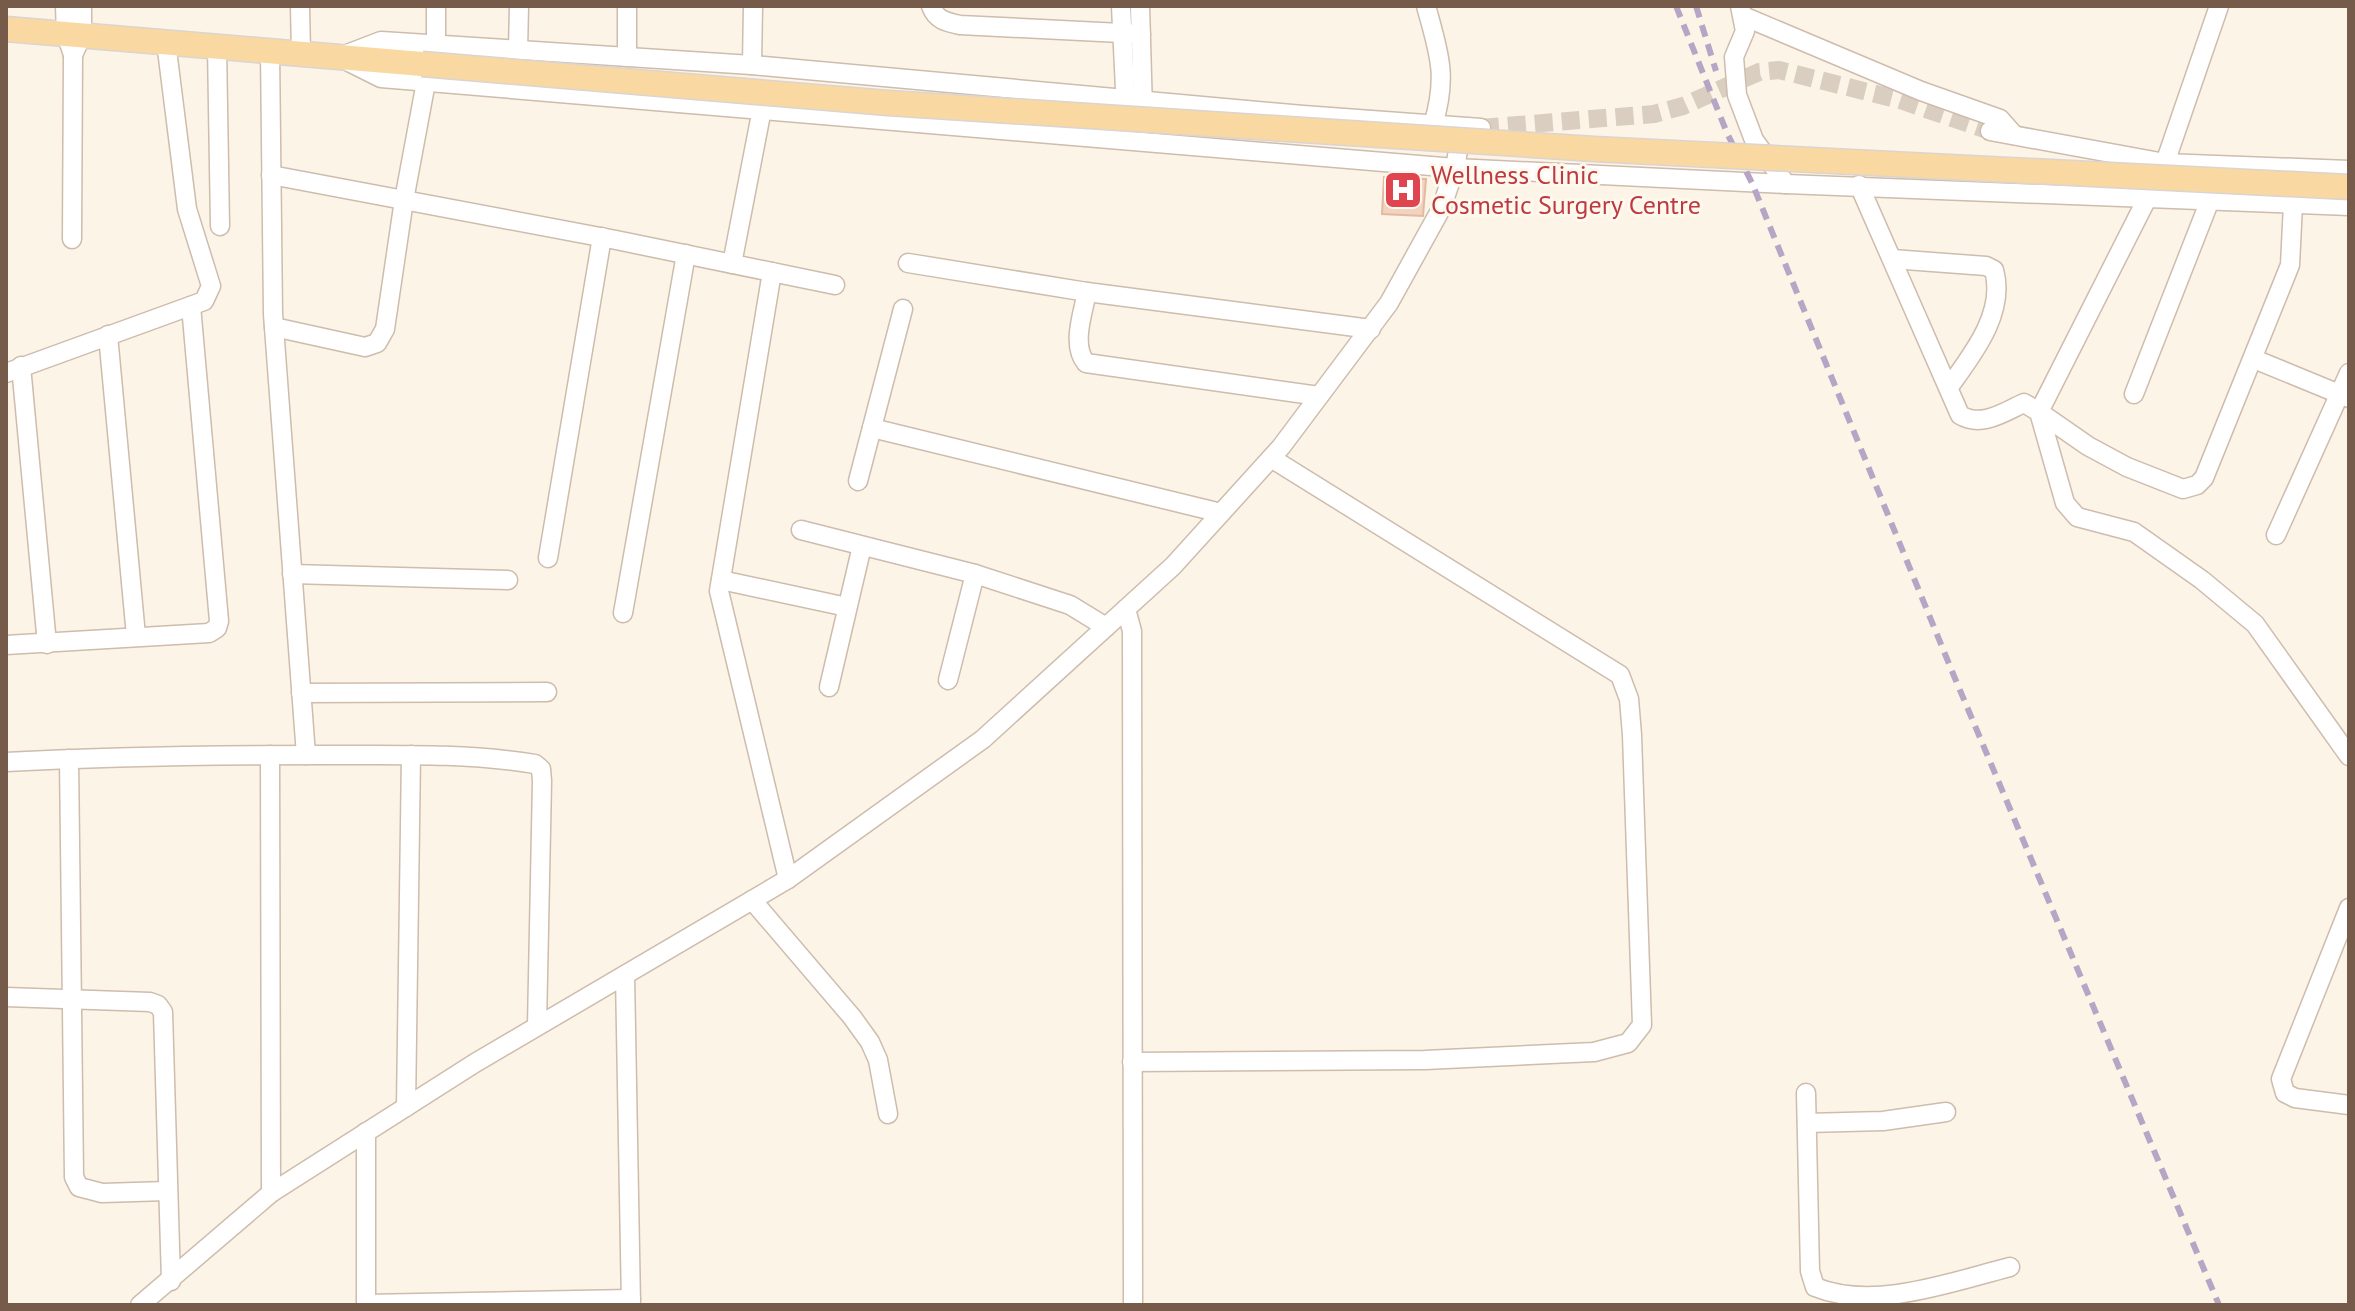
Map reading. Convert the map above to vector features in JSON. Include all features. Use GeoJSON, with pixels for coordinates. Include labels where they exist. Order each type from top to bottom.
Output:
{"type":"FeatureCollection","features":[{"type":"Feature","properties":{"kind":"main road"},"geometry":{"type":"LineString","coordinates":[[6,29],[74,41],[166,42],[888,103],[1563,147],[2349,187]]}},
{"type":"Feature","properties":{"kind":"street"},"geometry":{"type":"LineString","coordinates":[[65,6],[74,41]]}},
{"type":"Feature","properties":{"kind":"street"},"geometry":{"type":"LineString","coordinates":[[72,239],[74,41],[82,6]]}},
{"type":"Feature","properties":{"kind":"street"},"geometry":{"type":"LineString","coordinates":[[300,6],[301,54]]}},
{"type":"Feature","properties":{"kind":"street"},"geometry":{"type":"LineString","coordinates":[[274,327],[365,347],[377,343],[385,329],[436,6]]}},
{"type":"Feature","properties":{"kind":"street"},"geometry":{"type":"LineString","coordinates":[[518,50],[519,6]]}},
{"type":"Feature","properties":{"kind":"street"},"geometry":{"type":"LineString","coordinates":[[627,6],[627,57]]}},
{"type":"Feature","properties":{"kind":"street"},"geometry":{"type":"LineString","coordinates":[[752,65],[753,6]]}},
{"type":"Feature","properties":{"kind":"street"},"geometry":{"type":"LineString","coordinates":[[931,6],[934,15],[943,21],[960,25],[1132,34]]}},
{"type":"Feature","properties":{"kind":"street"},"geometry":{"type":"LineString","coordinates":[[1121,6],[1132,34]]}},
{"type":"Feature","properties":{"kind":"street"},"geometry":{"type":"LineString","coordinates":[[1136,142],[1132,34],[1140,6]]}},
{"type":"Feature","properties":{"kind":"street"},"geometry":{"type":"LineString","coordinates":[[1426,6],[1440,54],[1443,84],[1433,125]]}},
{"type":"Feature","properties":{"kind":"street"},"geometry":{"type":"LineString","coordinates":[[2219,6],[2165,163],[2039,412],[2065,503],[2077,517],[2134,532],[2202,580],[2255,624],[2349,756]]}},
{"type":"Feature","properties":{"kind":"street"},"geometry":{"type":"LineString","coordinates":[[1741,11],[1921,91],[2000,119],[2014,135]]}},
{"type":"Feature","properties":{"kind":"street"},"geometry":{"type":"LineString","coordinates":[[1741,11],[1745,31],[1734,57],[1737,95],[1754,140],[1786,184]]}},
{"type":"Feature","properties":{"kind":"street"},"geometry":{"type":"LineString","coordinates":[[47,644],[14,370],[204,301],[211,286],[187,209],[166,42]]}},
{"type":"Feature","properties":{"kind":"street"},"geometry":{"type":"LineString","coordinates":[[217,46],[220,226]]}},
{"type":"Feature","properties":{"kind":"street"},"geometry":{"type":"LineString","coordinates":[[140,1305],[271,1193],[537,1026],[788,879],[983,739],[1173,566],[1271,458],[1389,303],[1441,209],[1471,127],[752,65],[518,50],[428,63]]}},
{"type":"Feature","properties":{"kind":"street"},"geometry":{"type":"LineString","coordinates":[[270,51],[274,327],[306,755]]}},
{"type":"Feature","properties":{"kind":"street"},"geometry":{"type":"LineString","coordinates":[[428,63],[762,109],[1455,168],[2349,206]]}},
{"type":"Feature","properties":{"kind":"street"},"geometry":{"type":"LineString","coordinates":[[732,264],[762,109]]}},
{"type":"Feature","properties":{"kind":"street"},"geometry":{"type":"LineString","coordinates":[[1990,131],[2165,163],[2349,170]]}},
{"type":"Feature","properties":{"kind":"street"},"geometry":{"type":"LineString","coordinates":[[271,175],[602,237],[835,285]]}},
{"type":"Feature","properties":{"kind":"street"},"geometry":{"type":"LineString","coordinates":[[1859,185],[1960,415],[1969,420],[1990,418],[2024,403],[2088,446],[2127,467],[2183,489],[2191,488],[2204,478],[2254,359],[2290,265],[2293,204]]}},
{"type":"Feature","properties":{"kind":"street"},"geometry":{"type":"LineString","coordinates":[[2134,394],[2210,200]]}},
{"type":"Feature","properties":{"kind":"street"},"geometry":{"type":"LineString","coordinates":[[548,558],[602,237]]}},
{"type":"Feature","properties":{"kind":"street"},"geometry":{"type":"LineString","coordinates":[[623,613],[686,254]]}},
{"type":"Feature","properties":{"kind":"street"},"geometry":{"type":"LineString","coordinates":[[1892,259],[1986,266],[1994,270],[1996,283],[1989,327],[1949,387]]}},
{"type":"Feature","properties":{"kind":"street"},"geometry":{"type":"LineString","coordinates":[[908,263],[1087,292],[1371,329]]}},
{"type":"Feature","properties":{"kind":"street"},"geometry":{"type":"LineString","coordinates":[[772,272],[719,591],[788,879]]}},
{"type":"Feature","properties":{"kind":"street"},"geometry":{"type":"LineString","coordinates":[[1087,292],[1079,341],[1080,356],[1086,363],[1319,396]]}},
{"type":"Feature","properties":{"kind":"street"},"geometry":{"type":"LineString","coordinates":[[6,645],[209,633],[217,628],[219,621],[191,306]]}},
{"type":"Feature","properties":{"kind":"street"},"geometry":{"type":"LineString","coordinates":[[858,481],[903,309]]}},
{"type":"Feature","properties":{"kind":"street"},"geometry":{"type":"LineString","coordinates":[[108,335],[136,636]]}},
{"type":"Feature","properties":{"kind":"street"},"geometry":{"type":"LineString","coordinates":[[2254,359],[2344,396]]}},
{"type":"Feature","properties":{"kind":"street"},"geometry":{"type":"LineString","coordinates":[[2276,535],[2344,396],[2349,373]]}},
{"type":"Feature","properties":{"kind":"street"},"geometry":{"type":"LineString","coordinates":[[872,428],[1221,513]]}},
{"type":"Feature","properties":{"kind":"street"},"geometry":{"type":"LineString","coordinates":[[1132,1062],[1425,1060],[1594,1052],[1628,1043],[1642,1025],[1632,735],[1629,699],[1620,675],[1271,458]]}},
{"type":"Feature","properties":{"kind":"street"},"geometry":{"type":"LineString","coordinates":[[801,530],[975,574],[1070,605],[1106,627]]}},
{"type":"Feature","properties":{"kind":"street"},"geometry":{"type":"LineString","coordinates":[[829,687],[862,546]]}},
{"type":"Feature","properties":{"kind":"street"},"geometry":{"type":"LineString","coordinates":[[292,574],[508,580]]}},
{"type":"Feature","properties":{"kind":"street"},"geometry":{"type":"LineString","coordinates":[[948,680],[975,574]]}},
{"type":"Feature","properties":{"kind":"street"},"geometry":{"type":"LineString","coordinates":[[721,580],[847,607]]}},
{"type":"Feature","properties":{"kind":"street"},"geometry":{"type":"LineString","coordinates":[[1126,609],[1132,631],[1133,1305]]}},
{"type":"Feature","properties":{"kind":"street"},"geometry":{"type":"LineString","coordinates":[[301,693],[547,692]]}},
{"type":"Feature","properties":{"kind":"street"},"geometry":{"type":"LineString","coordinates":[[270,755],[271,1193]]}},
{"type":"Feature","properties":{"kind":"street"},"geometry":{"type":"LineString","coordinates":[[6,762],[270,755],[411,755],[535,764],[541,769],[537,1026]]}},
{"type":"Feature","properties":{"kind":"street"},"geometry":{"type":"LineString","coordinates":[[406,1107],[411,755]]}},
{"type":"Feature","properties":{"kind":"street"},"geometry":{"type":"LineString","coordinates":[[69,759],[74,1177],[79,1187],[102,1193],[167,1191]]}},
{"type":"Feature","properties":{"kind":"street"},"geometry":{"type":"LineString","coordinates":[[752,900],[870,1042],[878,1060],[888,1114]]}},
{"type":"Feature","properties":{"kind":"street"},"geometry":{"type":"LineString","coordinates":[[2349,908],[2281,1079],[2285,1093],[2295,1098],[2349,1105]]}},
{"type":"Feature","properties":{"kind":"street"},"geometry":{"type":"LineString","coordinates":[[366,1132],[366,1305],[631,1302],[625,975]]}},
{"type":"Feature","properties":{"kind":"street"},"geometry":{"type":"LineString","coordinates":[[6,997],[150,1002],[158,1005],[163,1012],[171,1281]]}},
{"type":"Feature","properties":{"kind":"street"},"geometry":{"type":"LineString","coordinates":[[1806,1093],[1810,1271],[1815,1287],[1839,1295],[1903,1300],[2010,1267]]}},
{"type":"Feature","properties":{"kind":"street"},"geometry":{"type":"LineString","coordinates":[[1807,1123],[1883,1121],[1946,1112]]}},
{"type":"Feature","properties":{"kind":"building"},"geometry":{"type":"Polygon","coordinates":[[[1384,177],[1426,179],[1423,216],[1382,214],[1384,177]]]}},
{"type":"Feature","properties":{"kind":"tunnel"},"geometry":{"type":"LineString","coordinates":[[1481,128],[1654,114],[1683,106],[1759,72],[1779,70],[1900,100],[1990,131]]}},
{"type":"Feature","properties":{"kind":"railway"},"geometry":{"type":"LineString","coordinates":[[1676,6],[2219,1305]]}},
{"type":"Feature","properties":{"kind":"railway"},"geometry":{"type":"LineString","coordinates":[[1696,6],[1716,71]]}},
{"type":"Feature","properties":{"kind":"place","name":"Wellness Clinic Cosmetic Surgery Centre"},"geometry":{"type":"Point","coordinates":[1403,190]}}]}
